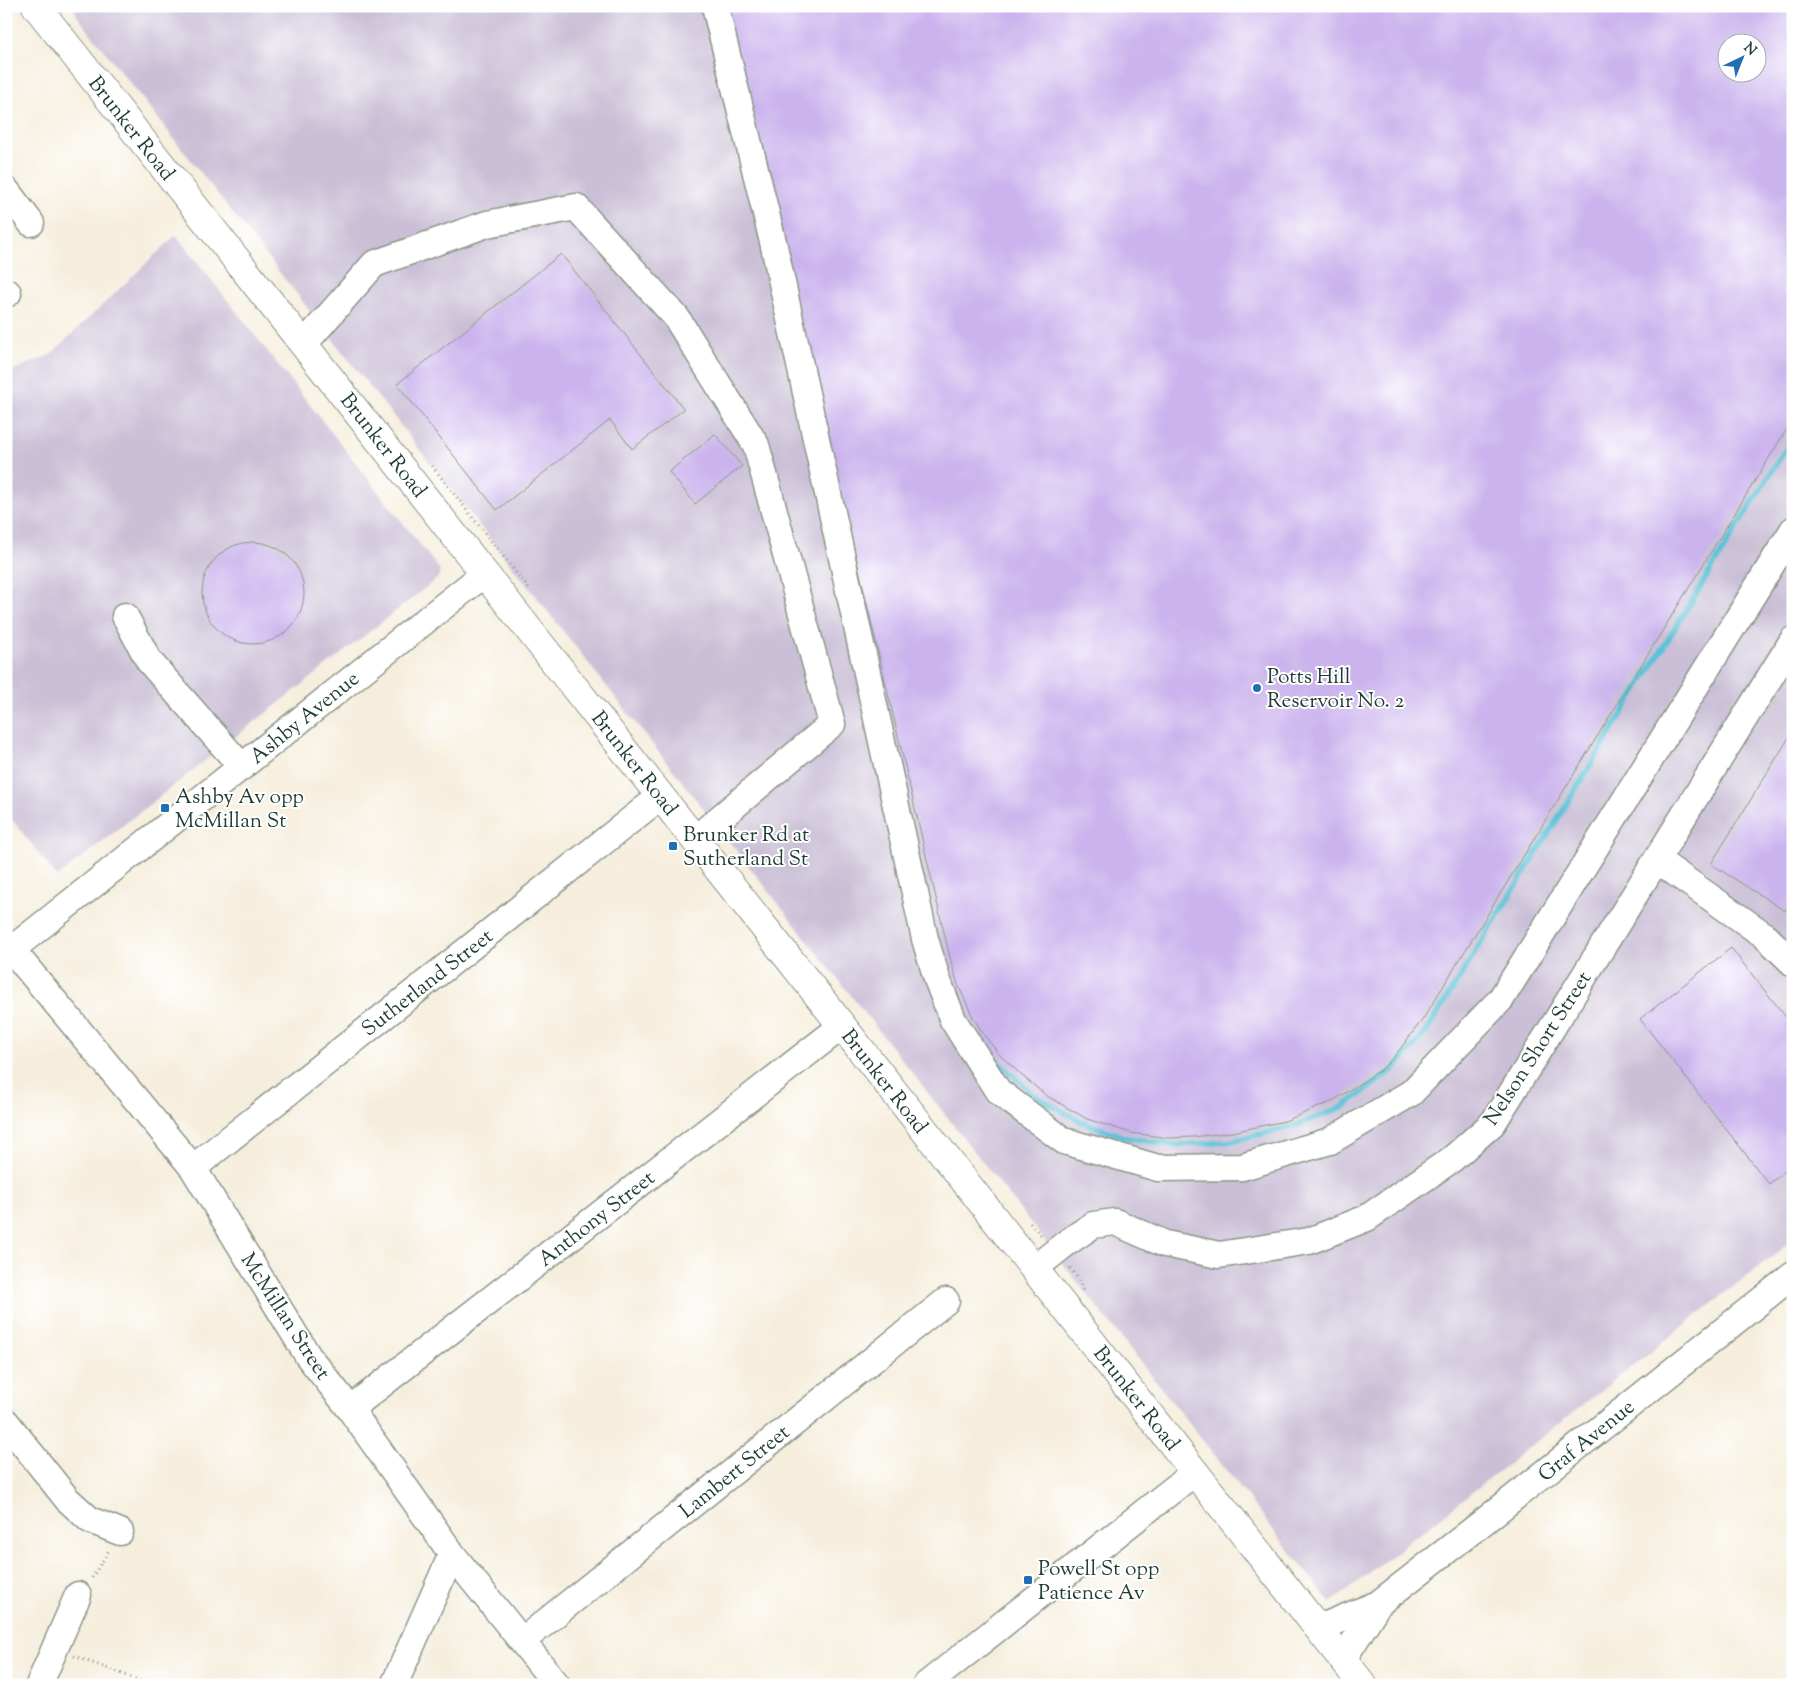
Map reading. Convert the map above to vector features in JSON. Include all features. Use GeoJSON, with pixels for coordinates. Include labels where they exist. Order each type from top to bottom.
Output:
{"type":"FeatureCollection","features":[{"type":"Feature","properties":{"kind":"main road","name":"Brunker Road"},"geometry":{"type":"LineString","coordinates":[[44,12],[484,574],[1036,1268],[1363,1685]]}},
{"type":"Feature","properties":{"kind":"street"},"geometry":{"type":"LineString","coordinates":[[715,6],[774,246],[925,939],[937,979],[953,1020],[998,1092],[1064,1141],[1158,1168],[1242,1167],[1330,1141],[1411,1094],[1501,999],[1793,530]]}},
{"type":"Feature","properties":{"kind":"street"},"geometry":{"type":"LineString","coordinates":[[6,190],[31,223]]}},
{"type":"Feature","properties":{"kind":"street"},"geometry":{"type":"LineString","coordinates":[[304,344],[374,264],[487,224],[576,207],[676,317],[756,445],[832,724],[695,839]]}},
{"type":"Feature","properties":{"kind":"street","name":"Ashby Avenue"},"geometry":{"type":"LineString","coordinates":[[9,952],[484,574]]}},
{"type":"Feature","properties":{"kind":"street"},"geometry":{"type":"LineString","coordinates":[[125,616],[149,661],[242,767]]}},
{"type":"Feature","properties":{"kind":"street","name":"Nelson Short Street"},"geometry":{"type":"LineString","coordinates":[[1036,1268],[1070,1240],[1093,1225],[1115,1222],[1165,1244],[1219,1255],[1309,1241],[1368,1218],[1452,1159],[1493,1123],[1793,640]]}},
{"type":"Feature","properties":{"kind":"street","name":"Sutherland Street"},"geometry":{"type":"LineString","coordinates":[[192,1168],[662,796]]}},
{"type":"Feature","properties":{"kind":"street"},"geometry":{"type":"LineString","coordinates":[[1657,860],[1764,934],[1793,963]]}},
{"type":"Feature","properties":{"kind":"street","name":"McMillan Street"},"geometry":{"type":"LineString","coordinates":[[9,952],[192,1168],[308,1356],[350,1409],[452,1554],[556,1685]]}},
{"type":"Feature","properties":{"kind":"street","name":"Anthony Street"},"geometry":{"type":"LineString","coordinates":[[350,1409],[842,1026]]}},
{"type":"Feature","properties":{"kind":"street","name":"Graf Avenue"},"geometry":{"type":"LineString","coordinates":[[1319,1628],[1378,1604],[1482,1524],[1793,1275]]}},
{"type":"Feature","properties":{"kind":"street","name":"Lambert Street"},"geometry":{"type":"LineString","coordinates":[[522,1641],[946,1301]]}},
{"type":"Feature","properties":{"kind":"street"},"geometry":{"type":"LineString","coordinates":[[6,1422],[67,1499],[90,1520],[120,1532]]}},
{"type":"Feature","properties":{"kind":"street"},"geometry":{"type":"LineString","coordinates":[[936,1682],[1195,1472]]}},
{"type":"Feature","properties":{"kind":"street"},"geometry":{"type":"LineString","coordinates":[[394,1685],[452,1554]]}},
{"type":"Feature","properties":{"kind":"street"},"geometry":{"type":"LineString","coordinates":[[39,1685],[85,1586]]}},
{"type":"Feature","properties":{"kind":"street","name":"Graf Avenue"},"geometry":{"type":"LineString","coordinates":[[1343,1659],[1378,1604]]}},
{"type":"Feature","properties":{"kind":"path"},"geometry":{"type":"LineString","coordinates":[[85,1586],[120,1532]]}},
{"type":"Feature","properties":{"kind":"path"},"geometry":{"type":"LineString","coordinates":[[55,1649],[152,1685]]}},
{"type":"Feature","properties":{"kind":"shaded area"},"geometry":{"type":"Polygon","coordinates":[[[74,6],[1793,6],[1793,1240],[1331,1603],[77,16],[74,6]]]}},
{"type":"Feature","properties":{"kind":"shaded area"},"geometry":{"type":"Polygon","coordinates":[[[176,235],[440,570],[438,578],[57,877],[6,812],[6,373],[50,355],[176,235]]]}},
{"type":"Feature","properties":{"kind":"building","name":"Potts Hill Reservoir No. 2"},"geometry":{"type":"Polygon","coordinates":[[[727,6],[1793,6],[1793,419],[1423,1019],[1394,1057],[1381,1070],[1331,1102],[1285,1121],[1233,1132],[1193,1137],[1169,1138],[1131,1133],[1087,1119],[1047,1096],[1020,1074],[999,1054],[984,1035],[958,985],[950,958],[727,6]]]}},
{"type":"Feature","properties":{"kind":"building"},"geometry":{"type":"Polygon","coordinates":[[[561,254],[684,409],[632,449],[610,420],[497,510],[397,384],[561,254]]]}},
{"type":"Feature","properties":{"kind":"building"},"geometry":{"type":"Polygon","coordinates":[[[715,434],[742,466],[695,504],[669,472],[715,434]]]}},
{"type":"Feature","properties":{"kind":"building"},"geometry":{"type":"Polygon","coordinates":[[[253,542],[273,546],[289,557],[300,573],[304,593],[300,613],[289,629],[273,640],[253,644],[233,640],[217,629],[206,613],[202,593],[206,573],[217,557],[233,546],[253,542]]]}},
{"type":"Feature","properties":{"kind":"building"},"geometry":{"type":"Polygon","coordinates":[[[1793,731],[1793,899],[1785,911],[1711,864],[1793,731]]]}},
{"type":"Feature","properties":{"kind":"building"},"geometry":{"type":"Polygon","coordinates":[[[1731,948],[1793,1026],[1793,1165],[1769,1184],[1640,1019],[1731,948]]]}},
{"type":"Feature","properties":{"kind":"waterway"},"geometry":{"type":"LineString","coordinates":[[981,1041],[994,1058],[1035,1096],[1082,1122],[1128,1138],[1174,1145],[1227,1142],[1295,1126],[1343,1107],[1393,1070],[1426,1032],[1793,437]]}},
{"type":"Feature","properties":{"kind":"place","name":"Potts Hill Reservoir No. 2"},"geometry":{"type":"Point","coordinates":[1257,688]}},
{"type":"Feature","properties":{"kind":"place","name":"Ashby Av opp McMillan St"},"geometry":{"type":"Point","coordinates":[165,808]}},
{"type":"Feature","properties":{"kind":"place","name":"Brunker Rd at Sutherland St"},"geometry":{"type":"Point","coordinates":[673,846]}},
{"type":"Feature","properties":{"kind":"place","name":"Powell St opp Patience Av"},"geometry":{"type":"Point","coordinates":[1028,1580]}}]}
